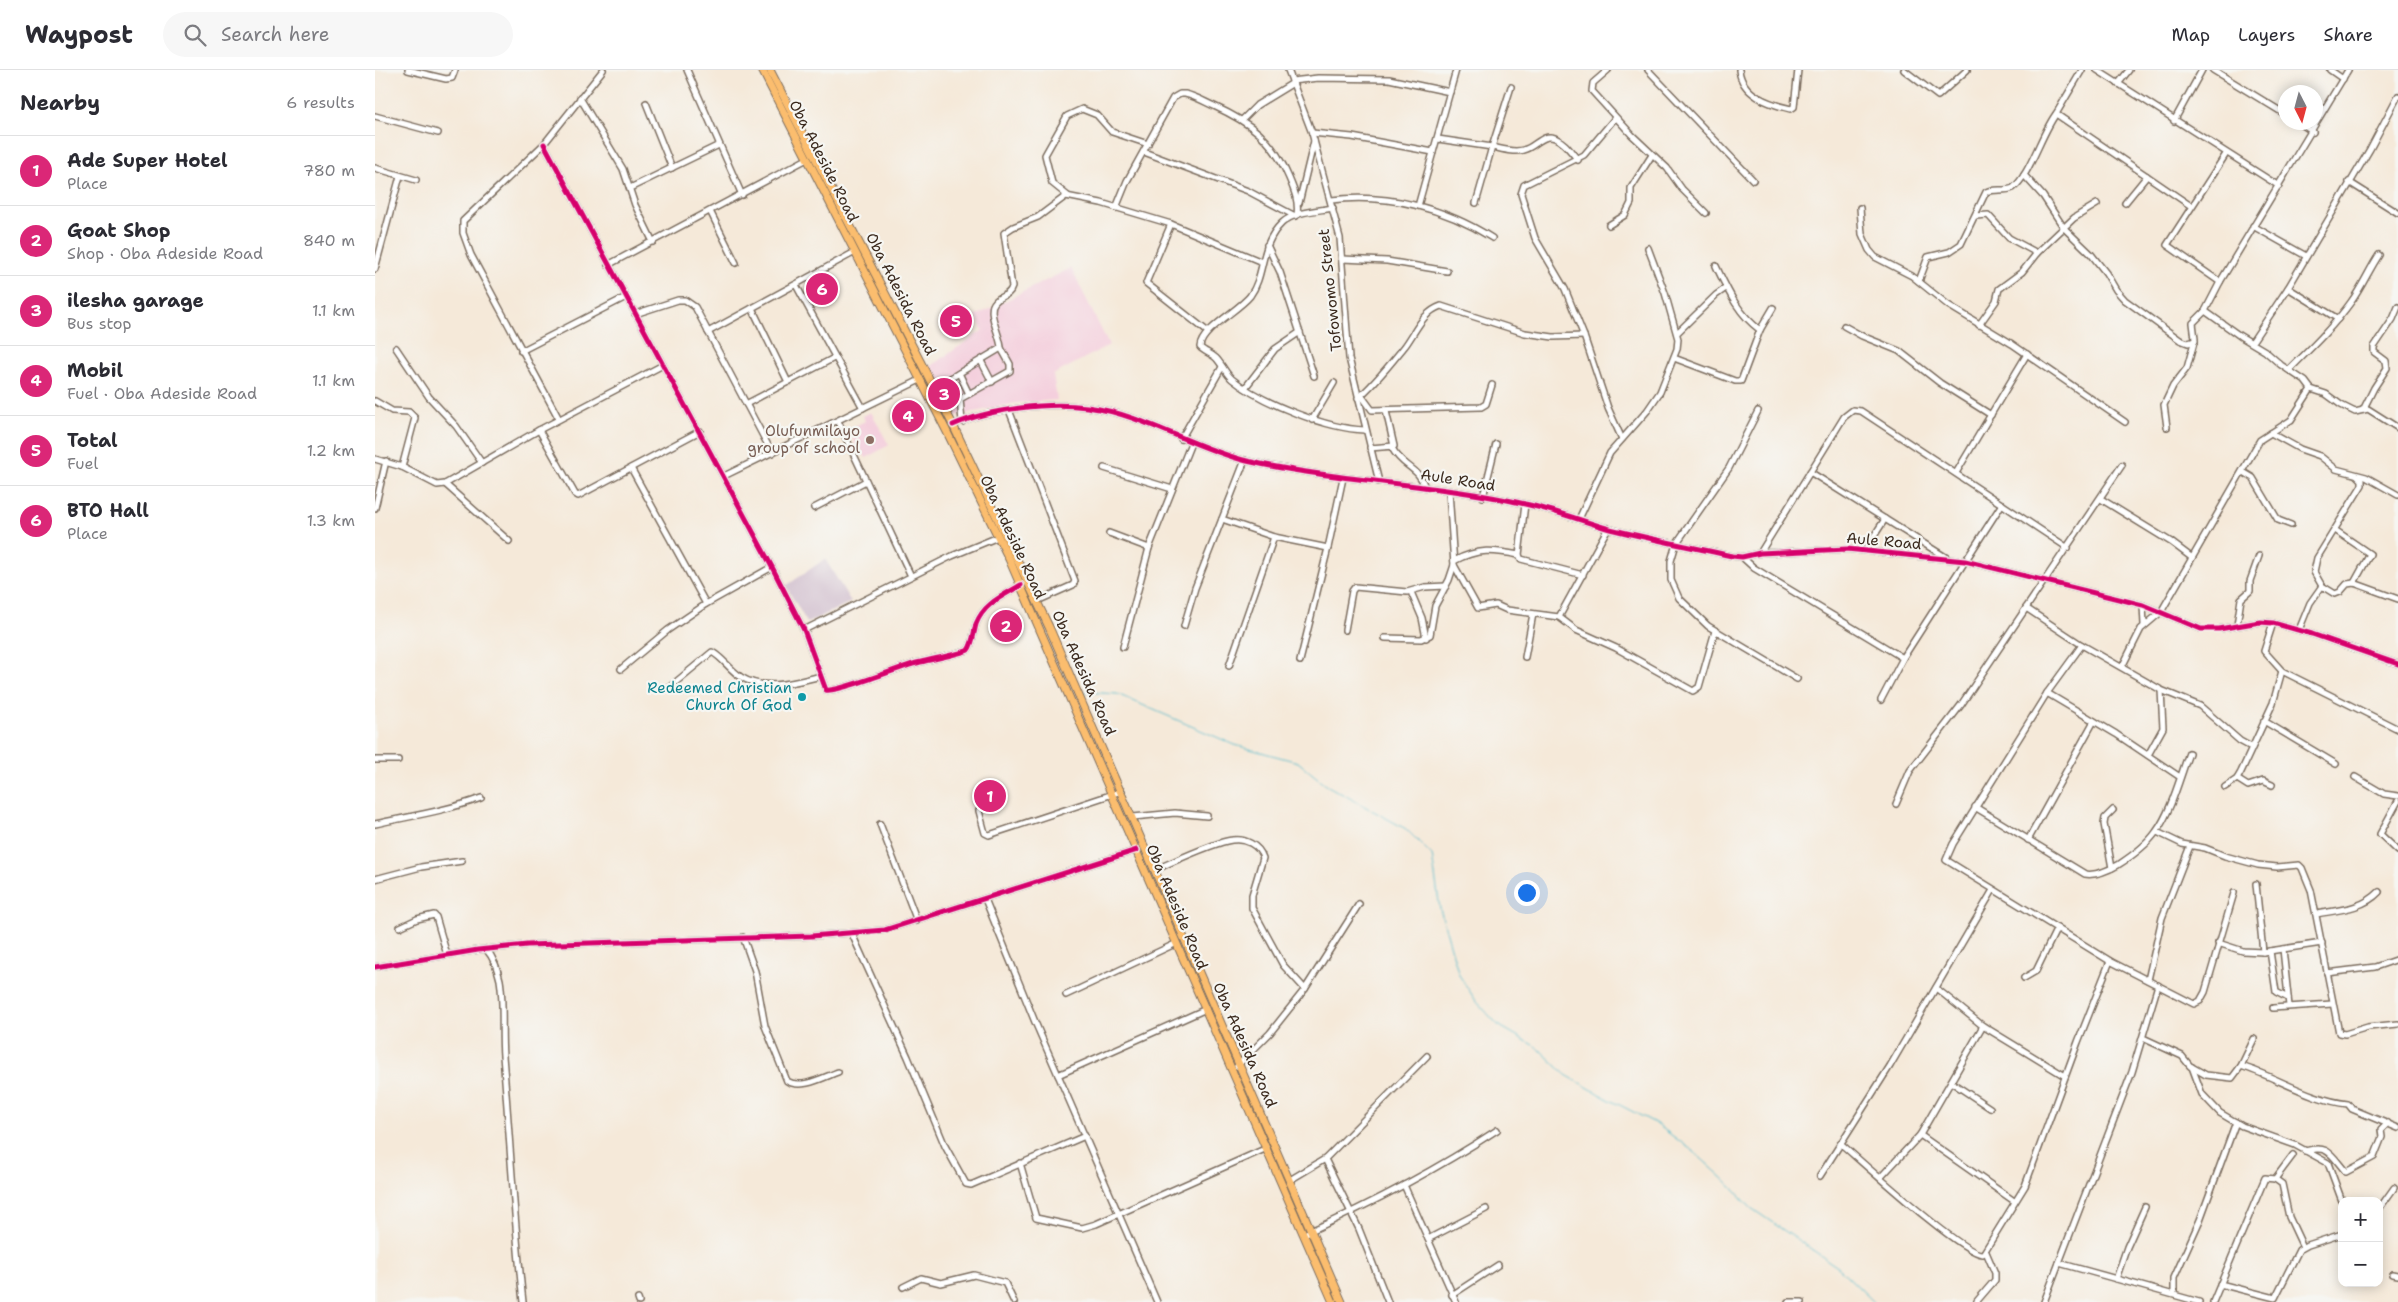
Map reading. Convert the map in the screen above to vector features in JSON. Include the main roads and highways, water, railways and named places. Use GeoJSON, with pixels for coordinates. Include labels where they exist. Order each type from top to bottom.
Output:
{"type":"FeatureCollection","features":[{"type":"Feature","properties":{"kind":"main road","name":"Oba Adeside Road"},"geometry":{"type":"LineString","coordinates":[[761,70],[804,145],[807,159],[855,252],[866,266],[1021,585],[1268,1150],[1307,1232],[1333,1302]]}},
{"type":"Feature","properties":{"kind":"main road","name":"Oba Adesida Road"},"geometry":{"type":"LineString","coordinates":[[770,70],[804,145],[866,266],[953,425],[1037,601],[1122,791],[1154,870],[1290,1180],[1307,1232],[1342,1302]]}},
{"type":"Feature","properties":{"kind":"main road"},"geometry":{"type":"LineString","coordinates":[[1041,631],[1049,627]]}},
{"type":"Feature","properties":{"kind":"waterway"},"geometry":{"type":"LineString","coordinates":[[1085,692],[1117,694],[1235,745],[1298,762],[1326,785],[1406,829],[1432,855],[1440,909],[1459,975],[1476,1001],[1498,1025],[1538,1048],[1566,1075],[1655,1123],[1693,1151],[1725,1180],[1751,1208],[1839,1268],[1874,1302]]}},
{"type":"Feature","properties":{"kind":"place","name":"BTO Hall"},"geometry":{"type":"Point","coordinates":[822,289]}},
{"type":"Feature","properties":{"kind":"place","name":"Total"},"geometry":{"type":"Point","coordinates":[956,321]}},
{"type":"Feature","properties":{"kind":"place","name":"ilesha garage"},"geometry":{"type":"Point","coordinates":[944,394]}},
{"type":"Feature","properties":{"kind":"place","name":"Mobil"},"geometry":{"type":"Point","coordinates":[908,416]}},
{"type":"Feature","properties":{"kind":"place","name":"Olufunmilayo group of school"},"geometry":{"type":"Point","coordinates":[870,440]}},
{"type":"Feature","properties":{"kind":"place","name":"Goat Shop"},"geometry":{"type":"Point","coordinates":[1006,626]}},
{"type":"Feature","properties":{"kind":"place","name":"Redeemed Christian Church Of God"},"geometry":{"type":"Point","coordinates":[802,697]}},
{"type":"Feature","properties":{"kind":"place","name":"Ade Super Hotel"},"geometry":{"type":"Point","coordinates":[990,796]}}]}
